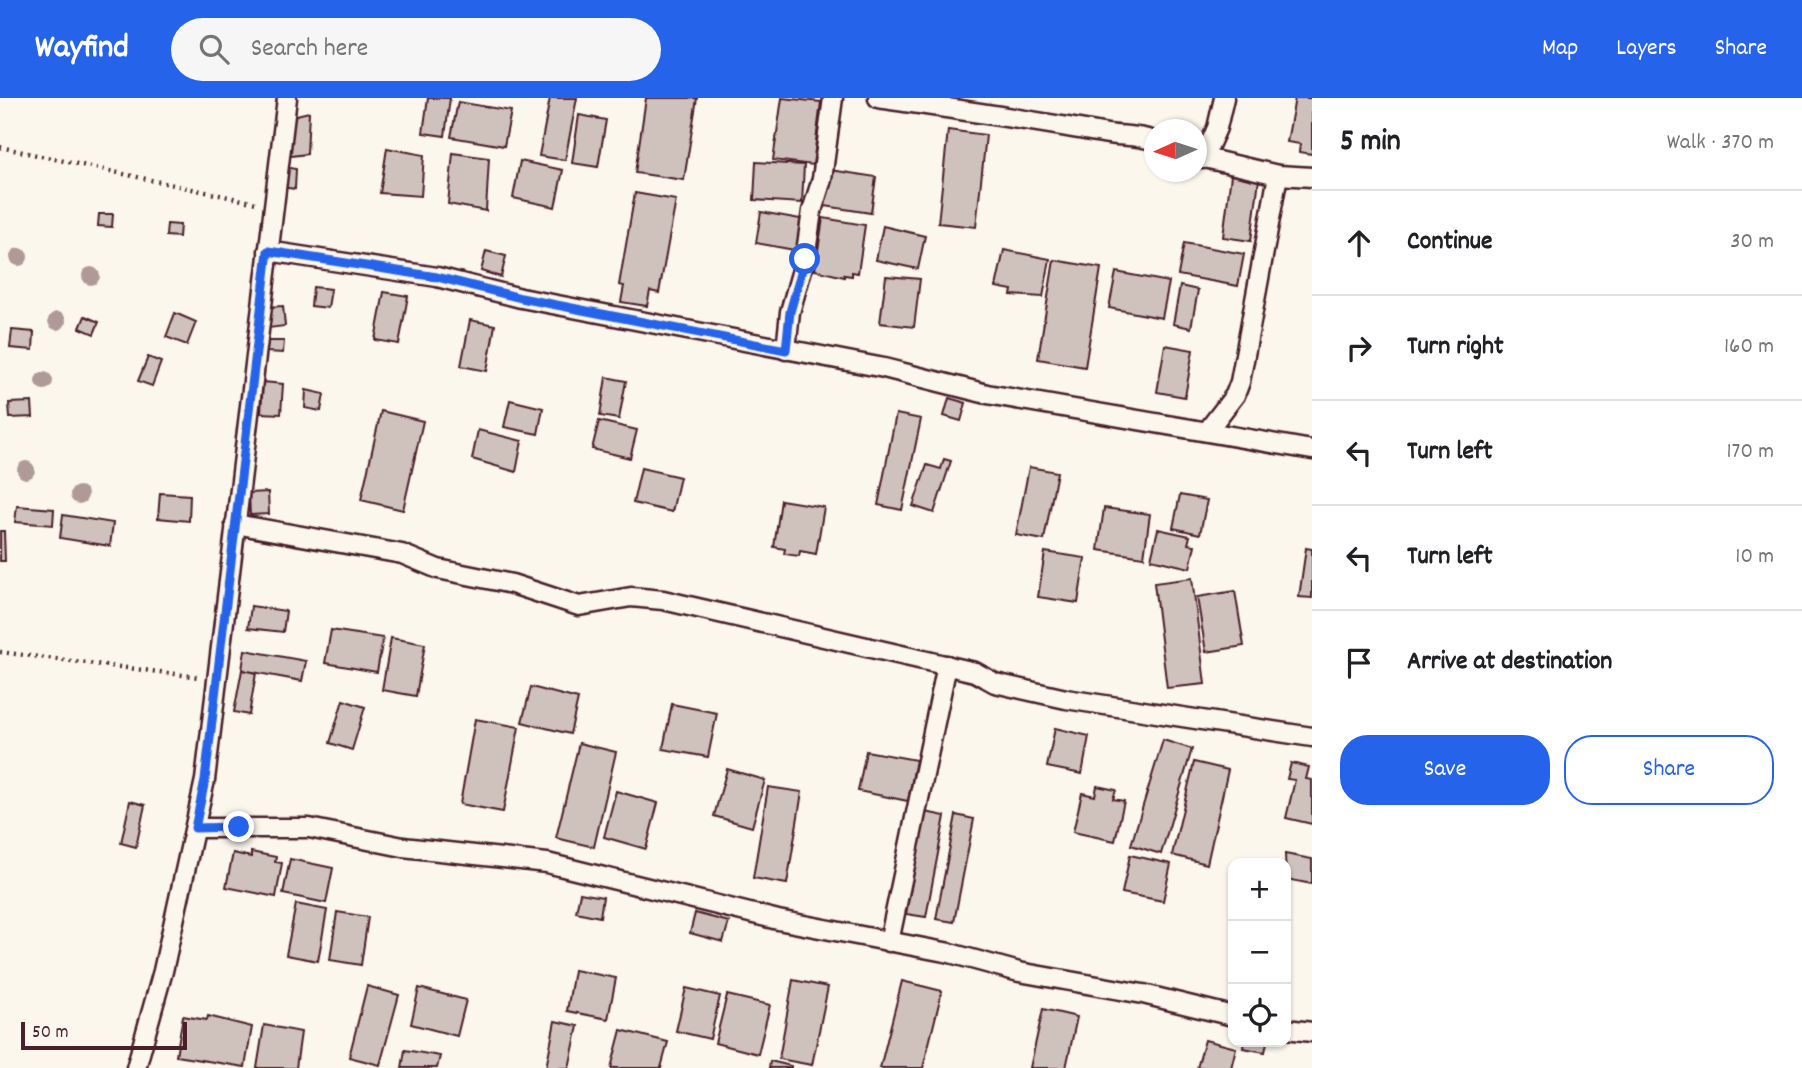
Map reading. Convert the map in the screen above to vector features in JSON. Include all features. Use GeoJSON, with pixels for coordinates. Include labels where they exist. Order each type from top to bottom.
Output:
{"type":"FeatureCollection","features":[{"type":"Feature","properties":{"kind":"street"},"geometry":{"type":"LineString","coordinates":[[140,1067],[205,780],[287,98]]}},
{"type":"Feature","properties":{"kind":"street"},"geometry":{"type":"LineString","coordinates":[[786,350],[790,312],[805,259],[812,211],[822,179],[833,98]]}},
{"type":"Feature","properties":{"kind":"street"},"geometry":{"type":"LineString","coordinates":[[878,98],[1144,138]]}},
{"type":"Feature","properties":{"kind":"street"},"geometry":{"type":"LineString","coordinates":[[1207,146],[1217,128],[1224,98]]}},
{"type":"Feature","properties":{"kind":"street"},"geometry":{"type":"LineString","coordinates":[[1207,160],[1278,175],[1312,177]]}},
{"type":"Feature","properties":{"kind":"street"},"geometry":{"type":"LineString","coordinates":[[1208,430],[1235,395],[1240,382],[1278,175]]}},
{"type":"Feature","properties":{"kind":"street"},"geometry":{"type":"LineString","coordinates":[[268,251],[437,277],[521,298],[884,368],[987,394],[1312,450]]}},
{"type":"Feature","properties":{"kind":"street"},"geometry":{"type":"LineString","coordinates":[[235,524],[402,554],[438,569],[512,584],[579,606],[631,597],[663,600],[947,665],[975,672],[995,683],[1066,699],[1312,737]]}},
{"type":"Feature","properties":{"kind":"street"},"geometry":{"type":"LineString","coordinates":[[889,942],[947,665]]}},
{"type":"Feature","properties":{"kind":"street"},"geometry":{"type":"LineString","coordinates":[[195,828],[309,828],[403,848],[547,863],[778,920],[950,953],[1019,972],[1143,994],[1228,1015]]}},
{"type":"Feature","properties":{"kind":"street"},"geometry":{"type":"LineString","coordinates":[[1291,1030],[1312,1032]]}},
{"type":"Feature","properties":{"kind":"path"},"geometry":{"type":"LineString","coordinates":[[0,147],[274,207]]}},
{"type":"Feature","properties":{"kind":"path"},"geometry":{"type":"LineString","coordinates":[[0,652],[217,680]]}},
{"type":"Feature","properties":{"kind":"building"},"geometry":{"type":"Polygon","coordinates":[[[428,98],[450,98],[445,136],[423,133],[428,98]]]}},
{"type":"Feature","properties":{"kind":"building"},"geometry":{"type":"Polygon","coordinates":[[[550,98],[577,98],[565,160],[539,156],[550,98]]]}},
{"type":"Feature","properties":{"kind":"building"},"geometry":{"type":"Polygon","coordinates":[[[646,98],[697,98],[684,180],[635,173],[646,98]]]}},
{"type":"Feature","properties":{"kind":"building"},"geometry":{"type":"Polygon","coordinates":[[[782,98],[821,102],[813,165],[773,160],[782,98]]]}},
{"type":"Feature","properties":{"kind":"building"},"geometry":{"type":"Polygon","coordinates":[[[1295,98],[1312,98],[1312,154],[1299,152],[1300,144],[1287,142],[1295,98]]]}},
{"type":"Feature","properties":{"kind":"building"},"geometry":{"type":"Polygon","coordinates":[[[458,102],[511,111],[504,146],[451,137],[458,102]]]}},
{"type":"Feature","properties":{"kind":"building"},"geometry":{"type":"Polygon","coordinates":[[[309,112],[307,154],[290,156],[292,116],[309,112]]]}},
{"type":"Feature","properties":{"kind":"building"},"geometry":{"type":"Polygon","coordinates":[[[579,115],[606,120],[598,167],[572,163],[579,115]]]}},
{"type":"Feature","properties":{"kind":"building"},"geometry":{"type":"Polygon","coordinates":[[[948,130],[986,135],[976,227],[938,223],[948,130]]]}},
{"type":"Feature","properties":{"kind":"building"},"geometry":{"type":"Polygon","coordinates":[[[387,148],[424,155],[421,196],[380,193],[387,148]]]}},
{"type":"Feature","properties":{"kind":"building"},"geometry":{"type":"Polygon","coordinates":[[[453,153],[489,158],[486,211],[448,204],[453,153]]]}},
{"type":"Feature","properties":{"kind":"building"},"geometry":{"type":"Polygon","coordinates":[[[520,161],[563,170],[555,207],[513,198],[520,161]]]}},
{"type":"Feature","properties":{"kind":"building"},"geometry":{"type":"Polygon","coordinates":[[[756,162],[804,165],[802,203],[754,200],[756,162]]]}},
{"type":"Feature","properties":{"kind":"building"},"geometry":{"type":"Polygon","coordinates":[[[283,167],[296,169],[295,189],[282,187],[283,167]]]}},
{"type":"Feature","properties":{"kind":"building"},"geometry":{"type":"Polygon","coordinates":[[[824,169],[876,177],[871,213],[818,205],[824,169]]]}},
{"type":"Feature","properties":{"kind":"building"},"geometry":{"type":"Polygon","coordinates":[[[1231,175],[1259,179],[1251,241],[1223,237],[1231,175]]]}},
{"type":"Feature","properties":{"kind":"building"},"geometry":{"type":"Polygon","coordinates":[[[635,193],[676,200],[659,293],[650,291],[647,306],[621,302],[624,286],[619,285],[635,193]]]}},
{"type":"Feature","properties":{"kind":"building"},"geometry":{"type":"Polygon","coordinates":[[[761,212],[806,220],[800,251],[756,243],[761,212]]]}},
{"type":"Feature","properties":{"kind":"building"},"geometry":{"type":"Polygon","coordinates":[[[99,214],[113,214],[112,227],[98,226],[99,214]]]}},
{"type":"Feature","properties":{"kind":"building"},"geometry":{"type":"Polygon","coordinates":[[[823,218],[865,225],[858,273],[852,272],[852,276],[844,277],[815,270],[823,218]]]}},
{"type":"Feature","properties":{"kind":"building"},"geometry":{"type":"Polygon","coordinates":[[[167,224],[180,225],[179,237],[166,236],[167,224]]]}},
{"type":"Feature","properties":{"kind":"building"},"geometry":{"type":"Polygon","coordinates":[[[883,226],[925,236],[918,269],[876,260],[883,226]]]}},
{"type":"Feature","properties":{"kind":"building"},"geometry":{"type":"Polygon","coordinates":[[[1184,243],[1244,254],[1238,286],[1178,275],[1184,243]]]}},
{"type":"Feature","properties":{"kind":"building"},"geometry":{"type":"Polygon","coordinates":[[[1004,250],[1050,259],[1043,297],[1011,295],[1012,290],[996,287],[1004,250]]]}},
{"type":"Feature","properties":{"kind":"building"},"geometry":{"type":"Polygon","coordinates":[[[486,251],[506,256],[501,277],[481,271],[486,251]]]}},
{"type":"Feature","properties":{"kind":"building"},"geometry":{"type":"Polygon","coordinates":[[[1054,260],[1101,268],[1085,367],[1038,359],[1054,260]]]}},
{"type":"Feature","properties":{"kind":"building"},"geometry":{"type":"Polygon","coordinates":[[[1116,272],[1169,282],[1162,318],[1109,308],[1116,272]]]}},
{"type":"Feature","properties":{"kind":"building"},"geometry":{"type":"Polygon","coordinates":[[[886,276],[920,279],[914,327],[880,323],[886,276]]]}},
{"type":"Feature","properties":{"kind":"building"},"geometry":{"type":"Polygon","coordinates":[[[1180,286],[1198,290],[1191,328],[1173,324],[1180,286]]]}},
{"type":"Feature","properties":{"kind":"building"},"geometry":{"type":"Polygon","coordinates":[[[313,287],[331,289],[328,308],[311,306],[313,287]]]}},
{"type":"Feature","properties":{"kind":"building"},"geometry":{"type":"Polygon","coordinates":[[[384,292],[408,296],[399,344],[375,340],[384,292]]]}},
{"type":"Feature","properties":{"kind":"building"},"geometry":{"type":"Polygon","coordinates":[[[283,306],[285,326],[269,328],[267,307],[283,306]]]}},
{"type":"Feature","properties":{"kind":"building"},"geometry":{"type":"Polygon","coordinates":[[[175,313],[196,322],[187,345],[166,337],[175,313]]]}},
{"type":"Feature","properties":{"kind":"building"},"geometry":{"type":"Polygon","coordinates":[[[85,316],[99,322],[94,334],[80,328],[85,316]]]}},
{"type":"Feature","properties":{"kind":"building"},"geometry":{"type":"Polygon","coordinates":[[[470,320],[495,325],[487,371],[461,366],[470,320]]]}},
{"type":"Feature","properties":{"kind":"building"},"geometry":{"type":"Polygon","coordinates":[[[12,330],[34,332],[33,350],[10,348],[12,330]]]}},
{"type":"Feature","properties":{"kind":"building"},"geometry":{"type":"Polygon","coordinates":[[[267,341],[284,341],[283,353],[267,352],[267,341]]]}},
{"type":"Feature","properties":{"kind":"building"},"geometry":{"type":"Polygon","coordinates":[[[1165,345],[1193,350],[1185,397],[1157,392],[1165,345]]]}},
{"type":"Feature","properties":{"kind":"building"},"geometry":{"type":"Polygon","coordinates":[[[148,357],[161,362],[152,386],[138,381],[148,357]]]}},
{"type":"Feature","properties":{"kind":"building"},"geometry":{"type":"Polygon","coordinates":[[[606,377],[626,381],[619,419],[600,416],[606,377]]]}},
{"type":"Feature","properties":{"kind":"building"},"geometry":{"type":"Polygon","coordinates":[[[263,382],[283,384],[281,414],[261,413],[263,382]]]}},
{"type":"Feature","properties":{"kind":"building"},"geometry":{"type":"Polygon","coordinates":[[[306,390],[324,394],[321,411],[305,408],[306,390]]]}},
{"type":"Feature","properties":{"kind":"building"},"geometry":{"type":"Polygon","coordinates":[[[949,398],[966,403],[961,421],[944,416],[949,398]]]}},
{"type":"Feature","properties":{"kind":"building"},"geometry":{"type":"Polygon","coordinates":[[[510,400],[543,408],[538,434],[504,427],[510,400]]]}},
{"type":"Feature","properties":{"kind":"building"},"geometry":{"type":"Polygon","coordinates":[[[32,402],[33,417],[10,418],[9,403],[32,402]]]}},
{"type":"Feature","properties":{"kind":"building"},"geometry":{"type":"Polygon","coordinates":[[[381,411],[423,421],[403,510],[361,500],[381,411]]]}},
{"type":"Feature","properties":{"kind":"building"},"geometry":{"type":"Polygon","coordinates":[[[896,414],[921,419],[902,510],[878,505],[896,414]]]}},
{"type":"Feature","properties":{"kind":"building"},"geometry":{"type":"Polygon","coordinates":[[[599,421],[637,430],[630,458],[592,449],[599,421]]]}},
{"type":"Feature","properties":{"kind":"building"},"geometry":{"type":"Polygon","coordinates":[[[478,430],[522,441],[516,472],[472,459],[478,430]]]}},
{"type":"Feature","properties":{"kind":"building"},"geometry":{"type":"Polygon","coordinates":[[[944,459],[951,461],[934,513],[913,506],[927,465],[941,469],[944,459]]]}},
{"type":"Feature","properties":{"kind":"building"},"geometry":{"type":"Polygon","coordinates":[[[1029,467],[1057,472],[1044,540],[1016,535],[1029,467]]]}},
{"type":"Feature","properties":{"kind":"building"},"geometry":{"type":"Polygon","coordinates":[[[641,468],[680,477],[672,512],[633,503],[641,468]]]}},
{"type":"Feature","properties":{"kind":"building"},"geometry":{"type":"Polygon","coordinates":[[[268,492],[269,514],[250,515],[249,493],[268,492]]]}},
{"type":"Feature","properties":{"kind":"building"},"geometry":{"type":"Polygon","coordinates":[[[160,493],[190,495],[189,521],[158,518],[160,493]]]}},
{"type":"Feature","properties":{"kind":"building"},"geometry":{"type":"Polygon","coordinates":[[[1180,495],[1207,500],[1200,534],[1173,528],[1180,495]]]}},
{"type":"Feature","properties":{"kind":"building"},"geometry":{"type":"Polygon","coordinates":[[[781,500],[824,507],[816,554],[800,551],[799,556],[784,554],[785,549],[774,547],[781,500]]]}},
{"type":"Feature","properties":{"kind":"building"},"geometry":{"type":"Polygon","coordinates":[[[17,506],[54,509],[53,525],[15,522],[17,506]]]}},
{"type":"Feature","properties":{"kind":"building"},"geometry":{"type":"Polygon","coordinates":[[[1104,508],[1150,514],[1144,557],[1098,550],[1104,508]]]}},
{"type":"Feature","properties":{"kind":"building"},"geometry":{"type":"Polygon","coordinates":[[[63,515],[113,523],[110,546],[60,538],[63,515]]]}},
{"type":"Feature","properties":{"kind":"building"},"geometry":{"type":"Polygon","coordinates":[[[1158,529],[1190,536],[1188,544],[1195,545],[1190,568],[1151,559],[1158,529]]]}},
{"type":"Feature","properties":{"kind":"building"},"geometry":{"type":"Polygon","coordinates":[[[0,531],[4,531],[5,561],[0,561],[0,531]]]}},
{"type":"Feature","properties":{"kind":"building"},"geometry":{"type":"Polygon","coordinates":[[[1306,548],[1312,549],[1312,598],[1299,597],[1306,548]]]}},
{"type":"Feature","properties":{"kind":"building"},"geometry":{"type":"Polygon","coordinates":[[[1045,552],[1085,558],[1078,603],[1038,597],[1045,552]]]}},
{"type":"Feature","properties":{"kind":"building"},"geometry":{"type":"Polygon","coordinates":[[[1192,578],[1205,684],[1167,688],[1154,583],[1192,578]]]}},
{"type":"Feature","properties":{"kind":"building"},"geometry":{"type":"Polygon","coordinates":[[[1235,591],[1244,646],[1206,652],[1197,597],[1235,591]]]}},
{"type":"Feature","properties":{"kind":"building"},"geometry":{"type":"Polygon","coordinates":[[[251,606],[286,611],[283,632],[248,628],[251,606]]]}},
{"type":"Feature","properties":{"kind":"building"},"geometry":{"type":"Polygon","coordinates":[[[331,630],[383,638],[377,672],[325,663],[331,630]]]}},
{"type":"Feature","properties":{"kind":"building"},"geometry":{"type":"Polygon","coordinates":[[[391,638],[425,644],[416,696],[382,690],[391,638]]]}},
{"type":"Feature","properties":{"kind":"building"},"geometry":{"type":"Polygon","coordinates":[[[245,650],[306,661],[302,681],[242,670],[245,650]]]}},
{"type":"Feature","properties":{"kind":"building"},"geometry":{"type":"Polygon","coordinates":[[[242,670],[256,673],[249,715],[234,712],[242,670]]]}},
{"type":"Feature","properties":{"kind":"building"},"geometry":{"type":"Polygon","coordinates":[[[531,687],[578,699],[570,734],[522,722],[531,687]]]}},
{"type":"Feature","properties":{"kind":"building"},"geometry":{"type":"Polygon","coordinates":[[[343,700],[365,707],[352,750],[330,743],[343,700]]]}},
{"type":"Feature","properties":{"kind":"building"},"geometry":{"type":"Polygon","coordinates":[[[672,704],[717,713],[708,757],[663,749],[672,704]]]}},
{"type":"Feature","properties":{"kind":"building"},"geometry":{"type":"Polygon","coordinates":[[[475,719],[519,727],[503,812],[460,804],[475,719]]]}},
{"type":"Feature","properties":{"kind":"building"},"geometry":{"type":"Polygon","coordinates":[[[1055,728],[1089,736],[1082,774],[1047,767],[1055,728]]]}},
{"type":"Feature","properties":{"kind":"building"},"geometry":{"type":"Polygon","coordinates":[[[1163,740],[1192,749],[1161,854],[1131,845],[1163,740]]]}},
{"type":"Feature","properties":{"kind":"building"},"geometry":{"type":"Polygon","coordinates":[[[579,743],[616,752],[594,847],[556,838],[579,743]]]}},
{"type":"Feature","properties":{"kind":"building"},"geometry":{"type":"Polygon","coordinates":[[[866,751],[916,760],[908,801],[858,791],[866,751]]]}},
{"type":"Feature","properties":{"kind":"building"},"geometry":{"type":"Polygon","coordinates":[[[1194,762],[1228,770],[1207,864],[1172,855],[1194,762]]]}},
{"type":"Feature","properties":{"kind":"building"},"geometry":{"type":"Polygon","coordinates":[[[1291,763],[1309,767],[1306,779],[1312,780],[1312,824],[1286,818],[1295,780],[1287,779],[1291,763]]]}},
{"type":"Feature","properties":{"kind":"building"},"geometry":{"type":"Polygon","coordinates":[[[727,769],[765,780],[752,827],[714,816],[727,769]]]}},
{"type":"Feature","properties":{"kind":"building"},"geometry":{"type":"Polygon","coordinates":[[[1097,786],[1116,790],[1113,799],[1124,801],[1115,841],[1073,832],[1082,793],[1095,796],[1097,786]]]}},
{"type":"Feature","properties":{"kind":"building"},"geometry":{"type":"Polygon","coordinates":[[[768,787],[802,792],[787,884],[753,878],[768,787]]]}},
{"type":"Feature","properties":{"kind":"building"},"geometry":{"type":"Polygon","coordinates":[[[616,791],[658,803],[646,849],[604,837],[616,791]]]}},
{"type":"Feature","properties":{"kind":"building"},"geometry":{"type":"Polygon","coordinates":[[[130,801],[145,805],[136,847],[121,843],[130,801]]]}},
{"type":"Feature","properties":{"kind":"building"},"geometry":{"type":"Polygon","coordinates":[[[925,812],[945,816],[926,917],[906,914],[925,812]]]}},
{"type":"Feature","properties":{"kind":"building"},"geometry":{"type":"Polygon","coordinates":[[[956,815],[974,819],[954,922],[936,919],[956,815]]]}},
{"type":"Feature","properties":{"kind":"building"},"geometry":{"type":"Polygon","coordinates":[[[251,852],[276,857],[275,862],[282,863],[276,897],[226,887],[233,853],[251,857],[251,852]]]}},
{"type":"Feature","properties":{"kind":"building"},"geometry":{"type":"Polygon","coordinates":[[[1285,854],[1312,859],[1312,884],[1291,880],[1291,858],[1285,858],[1285,854]]]}},
{"type":"Feature","properties":{"kind":"building"},"geometry":{"type":"Polygon","coordinates":[[[1130,855],[1171,864],[1163,901],[1122,893],[1130,855]]]}},
{"type":"Feature","properties":{"kind":"building"},"geometry":{"type":"Polygon","coordinates":[[[290,859],[333,868],[326,903],[283,894],[290,859]]]}},
{"type":"Feature","properties":{"kind":"building"},"geometry":{"type":"Polygon","coordinates":[[[580,893],[603,897],[600,917],[576,912],[580,893]]]}},
{"type":"Feature","properties":{"kind":"building"},"geometry":{"type":"Polygon","coordinates":[[[296,904],[327,910],[318,961],[286,955],[296,904]]]}},
{"type":"Feature","properties":{"kind":"building"},"geometry":{"type":"Polygon","coordinates":[[[337,912],[368,917],[361,965],[330,960],[337,912]]]}},
{"type":"Feature","properties":{"kind":"building"},"geometry":{"type":"Polygon","coordinates":[[[695,913],[729,922],[723,942],[690,933],[695,913]]]}},
{"type":"Feature","properties":{"kind":"building"},"geometry":{"type":"Polygon","coordinates":[[[574,970],[616,978],[608,1019],[567,1011],[574,970]]]}},
{"type":"Feature","properties":{"kind":"building"},"geometry":{"type":"Polygon","coordinates":[[[793,980],[828,987],[812,1065],[779,1059],[793,980]]]}},
{"type":"Feature","properties":{"kind":"building"},"geometry":{"type":"Polygon","coordinates":[[[902,981],[942,991],[923,1068],[880,1068],[902,981]]]}},
{"type":"Feature","properties":{"kind":"building"},"geometry":{"type":"Polygon","coordinates":[[[367,986],[399,995],[380,1065],[349,1057],[367,986]]]}},
{"type":"Feature","properties":{"kind":"building"},"geometry":{"type":"Polygon","coordinates":[[[419,988],[466,1000],[457,1036],[411,1024],[419,988]]]}},
{"type":"Feature","properties":{"kind":"building"},"geometry":{"type":"Polygon","coordinates":[[[686,988],[720,996],[710,1039],[676,1031],[686,988]]]}},
{"type":"Feature","properties":{"kind":"building"},"geometry":{"type":"Polygon","coordinates":[[[727,995],[770,1005],[758,1054],[715,1043],[727,995]]]}},
{"type":"Feature","properties":{"kind":"building"},"geometry":{"type":"Polygon","coordinates":[[[1043,1009],[1077,1017],[1066,1068],[1030,1068],[1043,1009]]]}},
{"type":"Feature","properties":{"kind":"building"},"geometry":{"type":"Polygon","coordinates":[[[183,1016],[207,1020],[208,1016],[252,1027],[245,1067],[176,1056],[183,1016]]]}},
{"type":"Feature","properties":{"kind":"building"},"geometry":{"type":"Polygon","coordinates":[[[555,1021],[578,1026],[569,1068],[546,1068],[555,1021]]]}},
{"type":"Feature","properties":{"kind":"building"},"geometry":{"type":"Polygon","coordinates":[[[264,1025],[301,1032],[296,1068],[257,1068],[264,1025]]]}},
{"type":"Feature","properties":{"kind":"building"},"geometry":{"type":"Polygon","coordinates":[[[621,1030],[668,1042],[661,1068],[611,1068],[621,1030]]]}},
{"type":"Feature","properties":{"kind":"building"},"geometry":{"type":"Polygon","coordinates":[[[1205,1040],[1236,1048],[1231,1068],[1197,1068],[1205,1040]]]}},
{"type":"Feature","properties":{"kind":"building"},"geometry":{"type":"Polygon","coordinates":[[[1243,1047],[1266,1047],[1265,1052],[1243,1047]]]}},
{"type":"Feature","properties":{"kind":"building"},"geometry":{"type":"Polygon","coordinates":[[[405,1050],[440,1056],[437,1068],[402,1068],[405,1050]]]}},
{"type":"Feature","properties":{"kind":"building"},"geometry":{"type":"Polygon","coordinates":[[[770,1061],[791,1066],[791,1068],[769,1068],[770,1061]]]}},
{"type":"Feature","properties":{"kind":"route"},"geometry":{"type":"LineString","coordinates":[[239,827],[195,828],[205,780],[268,251],[437,277],[521,298],[786,350],[790,312],[805,259]]}}]}
